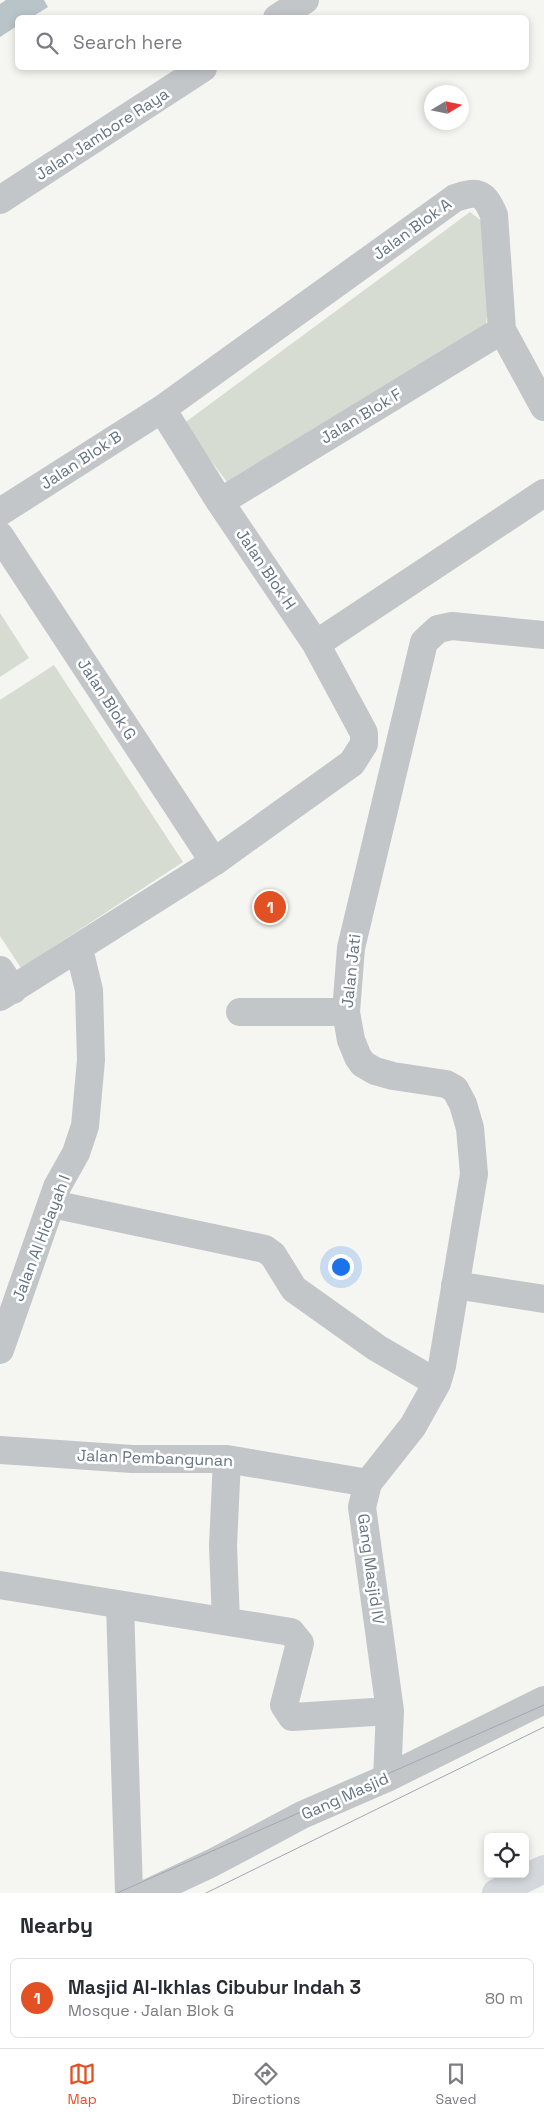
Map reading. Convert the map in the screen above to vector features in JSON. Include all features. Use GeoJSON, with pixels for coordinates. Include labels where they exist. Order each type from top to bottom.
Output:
{"type":"FeatureCollection","features":[{"type":"Feature","properties":{"kind":"highway"},"geometry":{"type":"LineString","coordinates":[[496,1893],[544,1870]]}},
{"type":"Feature","properties":{"kind":"street"},"geometry":{"type":"LineString","coordinates":[[282,15],[305,0]]}},
{"type":"Feature","properties":{"kind":"street","name":"Jalan Jambore Raya"},"geometry":{"type":"LineString","coordinates":[[0,200],[200,70]]}},
{"type":"Feature","properties":{"kind":"street","name":"Jalan Blok A"},"geometry":{"type":"LineString","coordinates":[[162,409],[455,198],[471,192],[482,196],[489,203],[494,215],[502,330],[544,407]]}},
{"type":"Feature","properties":{"kind":"street","name":"Jalan Blok F"},"geometry":{"type":"LineString","coordinates":[[220,502],[502,330]]}},
{"type":"Feature","properties":{"kind":"street","name":"Jalan Blok H"},"geometry":{"type":"LineString","coordinates":[[162,409],[220,502],[316,644],[364,733],[364,744],[352,763],[214,862]]}},
{"type":"Feature","properties":{"kind":"street","name":"Jalan Blok B"},"geometry":{"type":"LineString","coordinates":[[0,512],[162,409]]}},
{"type":"Feature","properties":{"kind":"street"},"geometry":{"type":"LineString","coordinates":[[316,644],[544,493]]}},
{"type":"Feature","properties":{"kind":"street","name":"Jalan Blok G"},"geometry":{"type":"LineString","coordinates":[[0,536],[214,862]]}},
{"type":"Feature","properties":{"kind":"street","name":"Jalan Jati"},"geometry":{"type":"LineString","coordinates":[[437,1383],[442,1366],[474,1174],[470,1128],[463,1104],[451,1086],[375,1071],[364,1064],[358,1057],[351,1040],[346,1012],[351,948],[424,642],[438,629],[452,626],[544,635]]}},
{"type":"Feature","properties":{"kind":"street"},"geometry":{"type":"LineString","coordinates":[[4,986],[79,949],[214,862]]}},
{"type":"Feature","properties":{"kind":"street","name":"Jalan Al Hidayah I"},"geometry":{"type":"LineString","coordinates":[[0,1350],[57,1187],[76,1153],[85,1126],[91,1060],[88,978],[79,949]]}},
{"type":"Feature","properties":{"kind":"street"},"geometry":{"type":"LineString","coordinates":[[240,1012],[346,1012]]}},
{"type":"Feature","properties":{"kind":"street"},"geometry":{"type":"LineString","coordinates":[[52,1204],[265,1249],[273,1254],[294,1289],[376,1348],[437,1383]]}},
{"type":"Feature","properties":{"kind":"street"},"geometry":{"type":"LineString","coordinates":[[455,1285],[544,1299]]}},
{"type":"Feature","properties":{"kind":"street","name":"Gang Masjid IV"},"geometry":{"type":"LineString","coordinates":[[388,1778],[390,1711],[362,1507],[368,1484],[413,1426],[437,1383]]}},
{"type":"Feature","properties":{"kind":"street","name":"Jalan Pembangunan"},"geometry":{"type":"LineString","coordinates":[[0,1450],[132,1459],[227,1459],[368,1484]]}},
{"type":"Feature","properties":{"kind":"street"},"geometry":{"type":"LineString","coordinates":[[226,1622],[223,1546],[227,1459]]}},
{"type":"Feature","properties":{"kind":"street"},"geometry":{"type":"LineString","coordinates":[[0,1585],[291,1632],[300,1643],[284,1704],[292,1717],[390,1711]]}},
{"type":"Feature","properties":{"kind":"street"},"geometry":{"type":"LineString","coordinates":[[120,1605],[128,1893]]}},
{"type":"Feature","properties":{"kind":"street","name":"Gang Masjid"},"geometry":{"type":"LineString","coordinates":[[148,1893],[212,1863],[302,1815],[388,1778],[544,1700]]}},
{"type":"Feature","properties":{"kind":"shaded area"},"geometry":{"type":"Polygon","coordinates":[[[6,0],[44,0],[48,7],[35,15],[15,15],[15,27],[0,37],[0,4],[6,0]]]}},
{"type":"Feature","properties":{"kind":"shaded area"},"geometry":{"type":"Polygon","coordinates":[[[470,212],[495,231],[486,326],[227,482],[183,424],[470,212]]]}},
{"type":"Feature","properties":{"kind":"shaded area"},"geometry":{"type":"Polygon","coordinates":[[[0,613],[29,658],[0,677],[0,613]]]}},
{"type":"Feature","properties":{"kind":"shaded area"},"geometry":{"type":"Polygon","coordinates":[[[54,665],[183,862],[21,968],[0,936],[0,700],[54,665]]]}},
{"type":"Feature","properties":{"kind":"tram line"},"geometry":{"type":"LineString","coordinates":[[117,1893],[544,1705]]}},
{"type":"Feature","properties":{"kind":"tram line"},"geometry":{"type":"LineString","coordinates":[[206,1893],[544,1727]]}},
{"type":"Feature","properties":{"kind":"place","name":"Masjid Al-Ikhlas Cibubur Indah 3"},"geometry":{"type":"Point","coordinates":[270,907]}}]}
